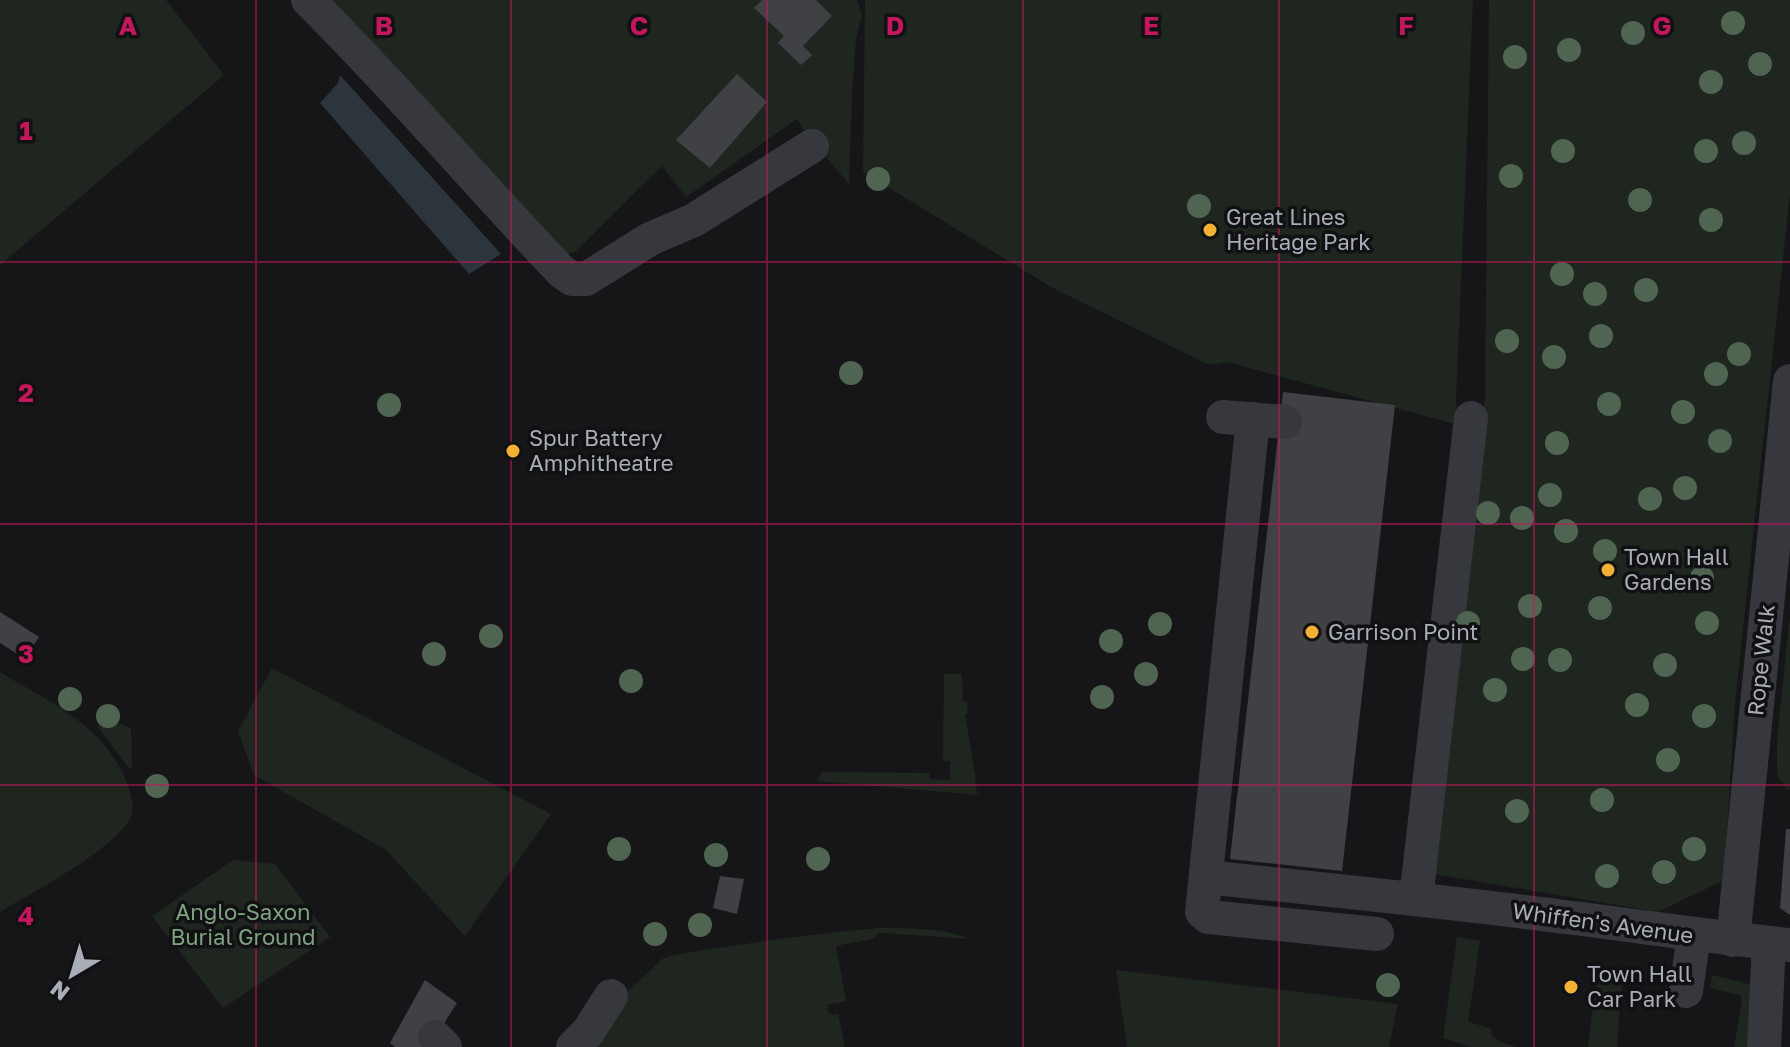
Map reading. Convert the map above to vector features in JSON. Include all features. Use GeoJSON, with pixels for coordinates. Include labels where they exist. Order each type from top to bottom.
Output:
{"type":"FeatureCollection","features":[{"type":"Feature","properties":{"kind":"street"},"geometry":{"type":"LineString","coordinates":[[308,0],[509,217],[572,279],[586,279],[650,239],[694,220],[812,146]]}},
{"type":"Feature","properties":{"kind":"street","name":"Rope Walk"},"geometry":{"type":"LineString","coordinates":[[1733,940],[1781,543],[1790,381]]}},
{"type":"Feature","properties":{"kind":"street"},"geometry":{"type":"LineString","coordinates":[[1416,899],[1471,418]]}},
{"type":"Feature","properties":{"kind":"street"},"geometry":{"type":"LineString","coordinates":[[1254,419],[1201,910],[1208,917],[1377,934]]}},
{"type":"Feature","properties":{"kind":"street","name":"Whiffen's Avenue"},"geometry":{"type":"LineString","coordinates":[[1206,877],[1416,899],[1779,944]]}},
{"type":"Feature","properties":{"kind":"street"},"geometry":{"type":"LineString","coordinates":[[1686,991],[1694,935]]}},
{"type":"Feature","properties":{"kind":"street"},"geometry":{"type":"LineString","coordinates":[[1764,1047],[1779,944]]}},
{"type":"Feature","properties":{"kind":"street"},"geometry":{"type":"LineString","coordinates":[[573,1047],[588,1032],[611,996]]}},
{"type":"Feature","properties":{"kind":"green space"},"geometry":{"type":"Polygon","coordinates":[[[0,0],[166,0],[224,75],[0,265],[0,0]]]}},
{"type":"Feature","properties":{"kind":"green space"},"geometry":{"type":"Polygon","coordinates":[[[319,0],[857,0],[862,14],[856,39],[849,184],[797,119],[686,197],[662,166],[575,252],[567,254],[319,0]]]}},
{"type":"Feature","properties":{"kind":"green space","name":"Great Lines Heritage Park"},"geometry":{"type":"Polygon","coordinates":[[[865,0],[1473,0],[1455,424],[1227,362],[1209,365],[1051,287],[863,172],[865,0]]]}},
{"type":"Feature","properties":{"kind":"green space","name":"Town Hall Gardens"},"geometry":{"type":"Polygon","coordinates":[[[1489,0],[1790,0],[1790,194],[1735,703],[1724,880],[1658,912],[1434,874],[1485,396],[1489,0]]]}},
{"type":"Feature","properties":{"kind":"green space"},"geometry":{"type":"Polygon","coordinates":[[[1790,615],[1789,791],[1777,775],[1777,738],[1790,615]]]}},
{"type":"Feature","properties":{"kind":"green space"},"geometry":{"type":"Polygon","coordinates":[[[272,668],[551,814],[465,936],[386,850],[254,775],[238,731],[272,668]]]}},
{"type":"Feature","properties":{"kind":"green space"},"geometry":{"type":"Polygon","coordinates":[[[0,672],[58,706],[93,733],[120,767],[133,807],[130,819],[106,844],[71,870],[0,912],[0,672]]]}},
{"type":"Feature","properties":{"kind":"green space"},"geometry":{"type":"Polygon","coordinates":[[[944,674],[962,674],[963,701],[967,702],[968,713],[965,714],[977,794],[980,795],[817,781],[822,772],[929,773],[930,779],[950,780],[950,761],[943,761],[944,674]]]}},
{"type":"Feature","properties":{"kind":"green space"},"geometry":{"type":"Polygon","coordinates":[[[121,724],[131,728],[132,769],[97,726],[121,724]]]}},
{"type":"Feature","properties":{"kind":"green space","name":"Anglo-Saxon Burial Ground"},"geometry":{"type":"Polygon","coordinates":[[[233,860],[275,864],[330,937],[223,1008],[152,916],[233,860]]]}},
{"type":"Feature","properties":{"kind":"green space"},"geometry":{"type":"Polygon","coordinates":[[[880,928],[938,931],[971,939],[880,933],[872,939],[836,946],[846,1001],[827,1005],[828,1012],[838,1014],[845,1047],[587,1047],[624,995],[669,956],[880,928]]]}},
{"type":"Feature","properties":{"kind":"green space"},"geometry":{"type":"Polygon","coordinates":[[[1457,937],[1480,941],[1468,1022],[1491,1028],[1492,1036],[1516,1047],[1471,1047],[1443,1038],[1457,937]]]}},
{"type":"Feature","properties":{"kind":"green space"},"geometry":{"type":"Polygon","coordinates":[[[1598,966],[1623,972],[1617,1047],[1588,1047],[1598,966]]]}},
{"type":"Feature","properties":{"kind":"green space"},"geometry":{"type":"Polygon","coordinates":[[[1116,970],[1398,1004],[1389,1047],[1127,1047],[1116,970]]]}},
{"type":"Feature","properties":{"kind":"green space"},"geometry":{"type":"Polygon","coordinates":[[[1712,975],[1757,986],[1750,1047],[1734,1047],[1742,1000],[1740,995],[1710,988],[1712,975]]]}},
{"type":"Feature","properties":{"kind":"shaded area"},"geometry":{"type":"Polygon","coordinates":[[[340,75],[501,254],[469,274],[320,103],[338,83],[340,75]]]}},
{"type":"Feature","properties":{"kind":"building"},"geometry":{"type":"Polygon","coordinates":[[[762,0],[816,0],[832,16],[803,46],[812,55],[801,65],[778,43],[784,36],[754,8],[762,0]]]}},
{"type":"Feature","properties":{"kind":"building"},"geometry":{"type":"Polygon","coordinates":[[[737,74],[767,102],[710,168],[676,140],[737,74]]]}},
{"type":"Feature","properties":{"kind":"building","name":"Garrison Point"},"geometry":{"type":"Polygon","coordinates":[[[1283,392],[1395,405],[1342,871],[1230,859],[1283,392]]]}},
{"type":"Feature","properties":{"kind":"building"},"geometry":{"type":"Polygon","coordinates":[[[0,612],[39,637],[25,659],[0,643],[0,612]]]}},
{"type":"Feature","properties":{"kind":"building"},"geometry":{"type":"Polygon","coordinates":[[[1786,829],[1790,829],[1790,915],[1780,908],[1786,829]]]}},
{"type":"Feature","properties":{"kind":"building"},"geometry":{"type":"Polygon","coordinates":[[[720,876],[744,879],[737,914],[713,908],[720,876]]]}},
{"type":"Feature","properties":{"kind":"building"},"geometry":{"type":"Polygon","coordinates":[[[425,980],[457,1003],[429,1047],[395,1047],[390,1043],[425,980]]]}},
{"type":"Feature","properties":{"kind":"place","name":"Great Lines Heritage Park"},"geometry":{"type":"Point","coordinates":[1210,230]}},
{"type":"Feature","properties":{"kind":"place","name":"Spur Battery Amphitheatre"},"geometry":{"type":"Point","coordinates":[513,451]}},
{"type":"Feature","properties":{"kind":"place","name":"Town Hall Gardens"},"geometry":{"type":"Point","coordinates":[1608,570]}},
{"type":"Feature","properties":{"kind":"place","name":"Garrison Point"},"geometry":{"type":"Point","coordinates":[1312,632]}},
{"type":"Feature","properties":{"kind":"place","name":"Town Hall Car Park"},"geometry":{"type":"Point","coordinates":[1571,987]}}]}
